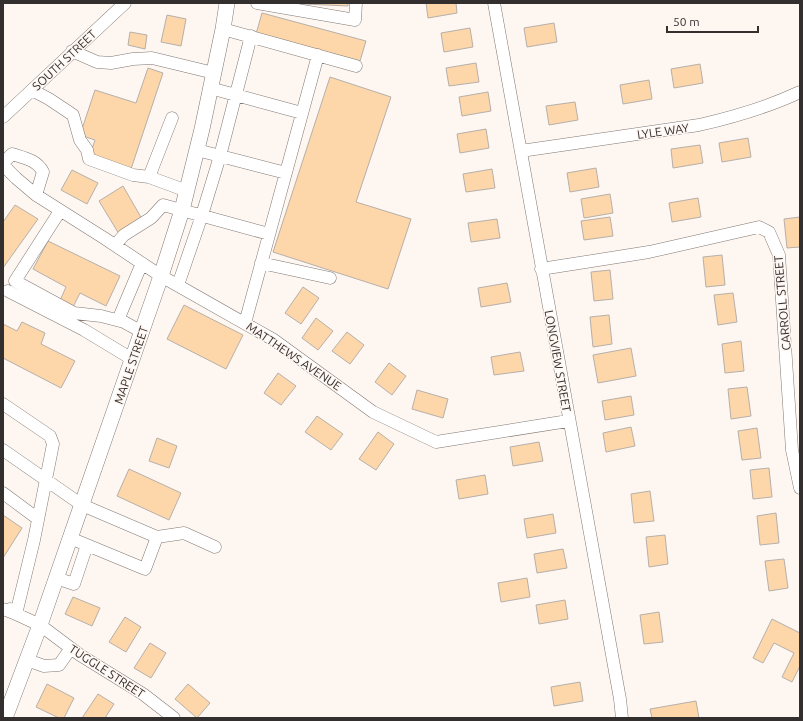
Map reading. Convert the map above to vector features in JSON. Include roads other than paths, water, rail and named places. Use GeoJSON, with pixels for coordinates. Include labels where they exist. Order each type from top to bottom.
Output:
{"type":"FeatureCollection","features":[{"type":"Feature","properties":{"kind":"main road","name":"MAPLE STREET"},"geometry":{"type":"LineString","coordinates":[[5,718],[40,625],[162,276],[182,210],[197,150],[214,73],[227,3]]}},
{"type":"Feature","properties":{"kind":"street","name":"SOUTH STREET"},"geometry":{"type":"LineString","coordinates":[[3,117],[125,3]]}},
{"type":"Feature","properties":{"kind":"street"},"geometry":{"type":"LineString","coordinates":[[257,3],[354,20],[356,3]]}},
{"type":"Feature","properties":{"kind":"street","name":"LONGVIEW STREET"},"geometry":{"type":"LineString","coordinates":[[494,3],[568,421],[620,699],[622,718]]}},
{"type":"Feature","properties":{"kind":"street"},"geometry":{"type":"LineString","coordinates":[[223,28],[356,66]]}},
{"type":"Feature","properties":{"kind":"street"},"geometry":{"type":"LineString","coordinates":[[178,285],[220,156],[251,36]]}},
{"type":"Feature","properties":{"kind":"street"},"geometry":{"type":"LineString","coordinates":[[72,51],[97,62],[111,63],[133,59],[152,58],[214,73]]}},
{"type":"Feature","properties":{"kind":"street"},"geometry":{"type":"LineString","coordinates":[[245,323],[318,55]]}},
{"type":"Feature","properties":{"kind":"street"},"geometry":{"type":"LineString","coordinates":[[210,88],[302,113]]}},
{"type":"Feature","properties":{"kind":"street"},"geometry":{"type":"LineString","coordinates":[[32,90],[73,115],[80,140],[87,150],[89,160],[133,175],[149,177],[187,191]]}},
{"type":"Feature","properties":{"kind":"street","name":"LYLE WAY"},"geometry":{"type":"LineString","coordinates":[[521,152],[699,125],[763,108],[800,92]]}},
{"type":"Feature","properties":{"kind":"street"},"geometry":{"type":"LineString","coordinates":[[149,177],[172,118]]}},
{"type":"Feature","properties":{"kind":"street"},"geometry":{"type":"LineString","coordinates":[[197,150],[286,173]]}},
{"type":"Feature","properties":{"kind":"street"},"geometry":{"type":"LineString","coordinates":[[3,164],[12,154],[34,161],[40,166],[43,172],[36,195]]}},
{"type":"Feature","properties":{"kind":"street","name":"MATTHEWS AVENUE"},"geometry":{"type":"LineString","coordinates":[[3,164],[36,195],[162,276],[274,340],[373,412],[436,442],[568,421]]}},
{"type":"Feature","properties":{"kind":"street"},"geometry":{"type":"LineString","coordinates":[[115,245],[124,235],[151,218],[163,205],[269,234]]}},
{"type":"Feature","properties":{"kind":"street"},"geometry":{"type":"LineString","coordinates":[[9,290],[60,211]]}},
{"type":"Feature","properties":{"kind":"street","name":"CARROLL STREET"},"geometry":{"type":"LineString","coordinates":[[541,269],[649,252],[759,227],[769,232],[779,255],[792,450],[800,488]]}},
{"type":"Feature","properties":{"kind":"street"},"geometry":{"type":"LineString","coordinates":[[118,320],[142,263]]}},
{"type":"Feature","properties":{"kind":"street"},"geometry":{"type":"LineString","coordinates":[[261,263],[330,278]]}},
{"type":"Feature","properties":{"kind":"street"},"geometry":{"type":"LineString","coordinates":[[9,290],[74,313],[101,316],[118,320],[142,332]]}},
{"type":"Feature","properties":{"kind":"street"},"geometry":{"type":"LineString","coordinates":[[9,290],[84,330],[132,359]]}},
{"type":"Feature","properties":{"kind":"street"},"geometry":{"type":"LineString","coordinates":[[3,404],[50,436],[53,444],[38,519],[16,614]]}},
{"type":"Feature","properties":{"kind":"street"},"geometry":{"type":"LineString","coordinates":[[3,450],[82,505],[157,537],[184,533],[215,548]]}},
{"type":"Feature","properties":{"kind":"street"},"geometry":{"type":"LineString","coordinates":[[3,493],[38,519]]}},
{"type":"Feature","properties":{"kind":"street"},"geometry":{"type":"LineString","coordinates":[[70,538],[145,569],[157,537]]}},
{"type":"Feature","properties":{"kind":"street"},"geometry":{"type":"LineString","coordinates":[[56,578],[74,584],[87,545]]}},
{"type":"Feature","properties":{"kind":"street"},"geometry":{"type":"LineString","coordinates":[[3,603],[16,614]]}},
{"type":"Feature","properties":{"kind":"street"},"geometry":{"type":"LineString","coordinates":[[3,609],[16,614]]}},
{"type":"Feature","properties":{"kind":"street","name":"TUGGLE STREET"},"geometry":{"type":"LineString","coordinates":[[16,614],[40,625],[71,648],[143,694],[174,718]]}},
{"type":"Feature","properties":{"kind":"street"},"geometry":{"type":"LineString","coordinates":[[27,660],[44,666],[59,665],[71,648]]}}]}
